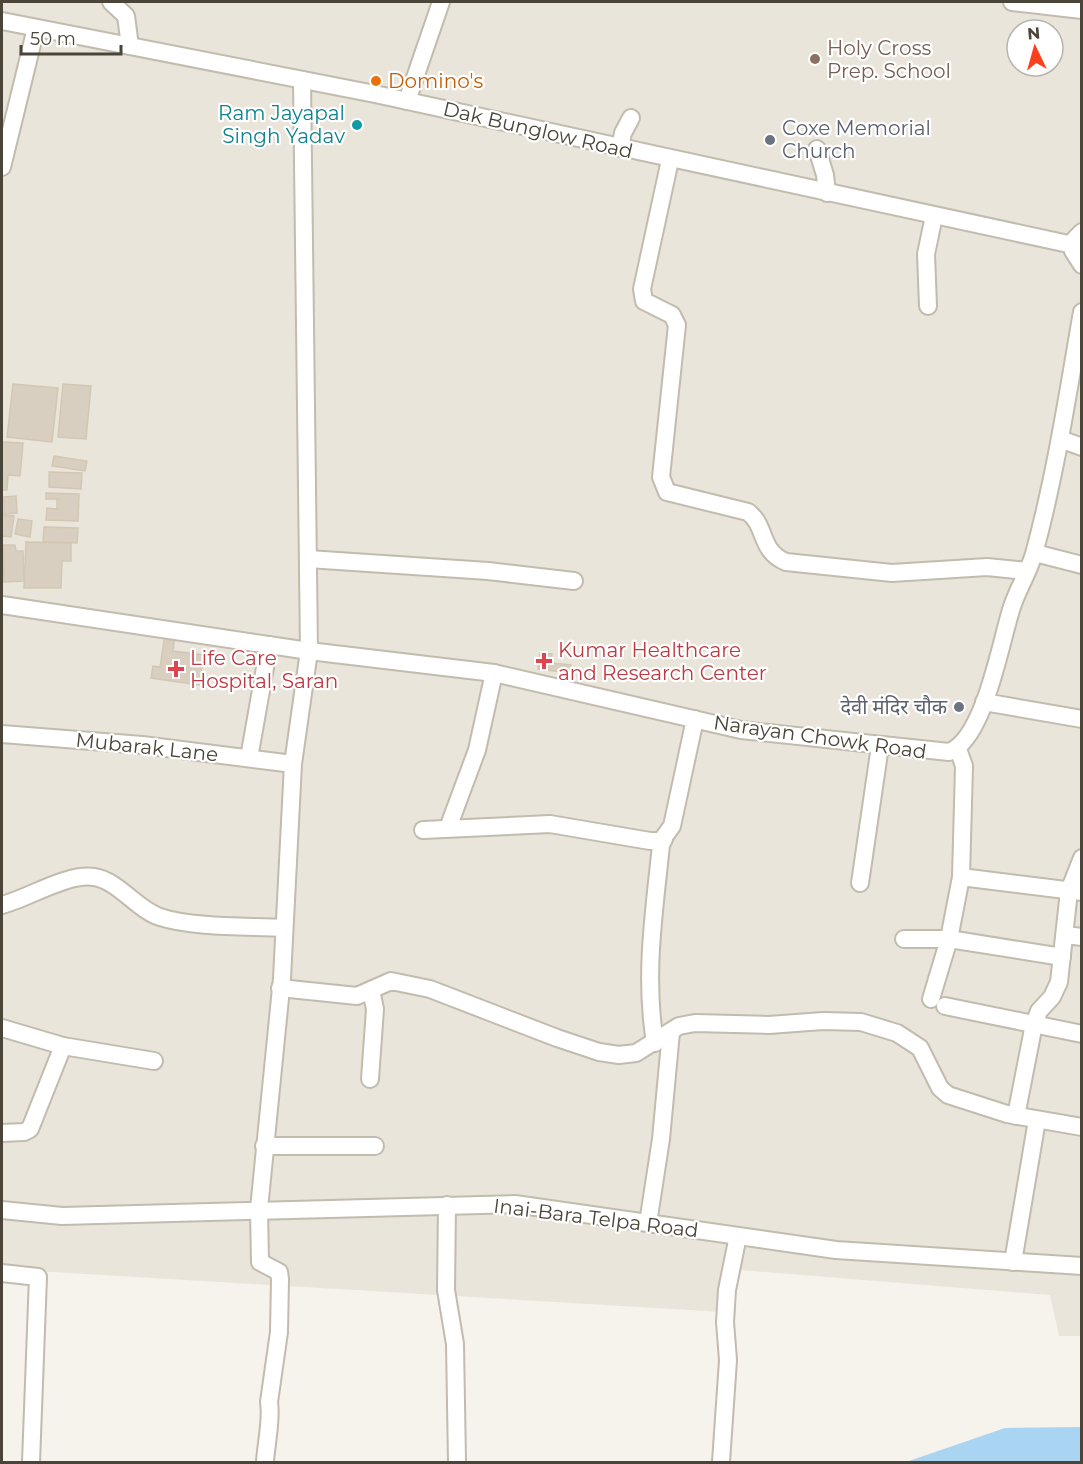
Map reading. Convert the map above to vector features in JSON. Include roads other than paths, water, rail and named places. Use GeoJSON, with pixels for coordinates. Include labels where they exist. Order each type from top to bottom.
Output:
{"type":"FeatureCollection","features":[{"type":"Feature","properties":{"kind":"street"},"geometry":{"type":"LineString","coordinates":[[111,2],[126,16],[130,46]]}},
{"type":"Feature","properties":{"kind":"street"},"geometry":{"type":"LineString","coordinates":[[407,101],[441,2]]}},
{"type":"Feature","properties":{"kind":"street"},"geometry":{"type":"LineString","coordinates":[[1012,2],[1082,10]]}},
{"type":"Feature","properties":{"kind":"street","name":"Dak Bunglow Road"},"geometry":{"type":"LineString","coordinates":[[2,21],[407,101],[934,216],[1077,239]]}},
{"type":"Feature","properties":{"kind":"street"},"geometry":{"type":"LineString","coordinates":[[2,167],[36,28]]}},
{"type":"Feature","properties":{"kind":"street"},"geometry":{"type":"LineString","coordinates":[[266,1462],[267,1430],[270,1419],[269,1402],[279,1332],[280,1277],[277,1271],[260,1262],[259,1209],[280,988],[293,764],[309,651],[302,80]]}},
{"type":"Feature","properties":{"kind":"street"},"geometry":{"type":"LineString","coordinates":[[620,148],[623,133],[631,118]]}},
{"type":"Feature","properties":{"kind":"street"},"geometry":{"type":"LineString","coordinates":[[817,149],[825,175],[827,193]]}},
{"type":"Feature","properties":{"kind":"street"},"geometry":{"type":"LineString","coordinates":[[670,160],[642,289],[644,301],[672,315],[676,325],[661,477],[663,488],[674,496],[748,512],[755,519],[768,550],[777,559],[786,562],[892,573],[987,567],[1027,571]]}},
{"type":"Feature","properties":{"kind":"street"},"geometry":{"type":"LineString","coordinates":[[928,306],[926,254],[934,216]]}},
{"type":"Feature","properties":{"kind":"street"},"geometry":{"type":"LineString","coordinates":[[1077,239],[1075,257],[1082,265]]}},
{"type":"Feature","properties":{"kind":"street"},"geometry":{"type":"LineString","coordinates":[[1082,312],[1060,439],[1035,553],[1011,607],[984,702],[971,733],[958,749],[964,766],[961,877],[938,1002],[1082,1034]]}},
{"type":"Feature","properties":{"kind":"street"},"geometry":{"type":"LineString","coordinates":[[1060,439],[1082,447]]}},
{"type":"Feature","properties":{"kind":"street"},"geometry":{"type":"LineString","coordinates":[[1035,553],[1082,565]]}},
{"type":"Feature","properties":{"kind":"street"},"geometry":{"type":"LineString","coordinates":[[308,559],[488,571],[574,581]]}},
{"type":"Feature","properties":{"kind":"street","name":"Narayan Chowk Road"},"geometry":{"type":"LineString","coordinates":[[2,605],[309,651],[494,673],[741,730],[937,753],[958,749]]}},
{"type":"Feature","properties":{"kind":"street"},"geometry":{"type":"LineString","coordinates":[[249,758],[269,645]]}},
{"type":"Feature","properties":{"kind":"street"},"geometry":{"type":"LineString","coordinates":[[448,828],[477,750],[494,673]]}},
{"type":"Feature","properties":{"kind":"street"},"geometry":{"type":"LineString","coordinates":[[984,702],[1082,719]]}},
{"type":"Feature","properties":{"kind":"street"},"geometry":{"type":"LineString","coordinates":[[655,1043],[649,1007],[648,968],[661,846],[672,826],[695,719]]}},
{"type":"Feature","properties":{"kind":"street","name":"Mubarak Lane"},"geometry":{"type":"LineString","coordinates":[[2,734],[153,746],[293,764]]}},
{"type":"Feature","properties":{"kind":"street"},"geometry":{"type":"LineString","coordinates":[[860,883],[880,746]]}},
{"type":"Feature","properties":{"kind":"street"},"geometry":{"type":"LineString","coordinates":[[423,830],[550,824],[650,842],[664,839]]}},
{"type":"Feature","properties":{"kind":"street"},"geometry":{"type":"LineString","coordinates":[[1016,1116],[1034,1024],[1039,1011],[1056,989],[1062,957],[1073,936],[1075,892],[1082,858]]}},
{"type":"Feature","properties":{"kind":"street"},"geometry":{"type":"LineString","coordinates":[[2,905],[75,878],[94,877],[104,880],[142,909],[161,918],[284,928]]}},
{"type":"Feature","properties":{"kind":"street"},"geometry":{"type":"LineString","coordinates":[[961,877],[1075,892]]}},
{"type":"Feature","properties":{"kind":"street"},"geometry":{"type":"LineString","coordinates":[[904,939],[949,939],[1062,957]]}},
{"type":"Feature","properties":{"kind":"street"},"geometry":{"type":"LineString","coordinates":[[280,988],[357,996],[391,981],[430,989],[599,1052],[636,1053],[679,1026],[694,1023],[769,1025],[823,1021],[861,1022],[897,1033],[920,1048],[940,1088],[948,1095],[1016,1116],[1082,1127]]}},
{"type":"Feature","properties":{"kind":"street"},"geometry":{"type":"LineString","coordinates":[[370,1079],[375,1009],[371,990]]}},
{"type":"Feature","properties":{"kind":"street"},"geometry":{"type":"LineString","coordinates":[[2,1028],[63,1046],[154,1061]]}},
{"type":"Feature","properties":{"kind":"street"},"geometry":{"type":"LineString","coordinates":[[648,1223],[661,1139],[671,1032]]}},
{"type":"Feature","properties":{"kind":"street"},"geometry":{"type":"LineString","coordinates":[[2,1133],[24,1132],[30,1129],[63,1046]]}},
{"type":"Feature","properties":{"kind":"street"},"geometry":{"type":"LineString","coordinates":[[1013,1262],[1037,1120]]}},
{"type":"Feature","properties":{"kind":"street"},"geometry":{"type":"LineString","coordinates":[[264,1146],[375,1146]]}},
{"type":"Feature","properties":{"kind":"street","name":"Inai-Bara Telpa Road"},"geometry":{"type":"LineString","coordinates":[[2,1210],[62,1216],[515,1204],[836,1250],[1082,1266]]}},
{"type":"Feature","properties":{"kind":"street"},"geometry":{"type":"LineString","coordinates":[[447,1205],[446,1290],[455,1344],[457,1462]]}},
{"type":"Feature","properties":{"kind":"street"},"geometry":{"type":"LineString","coordinates":[[720,1462],[728,1360],[725,1322],[727,1290],[738,1236]]}},
{"type":"Feature","properties":{"kind":"street"},"geometry":{"type":"LineString","coordinates":[[2,1273],[38,1277],[30,1462]]}},
{"type":"Feature","properties":{"kind":"water"},"geometry":{"type":"Polygon","coordinates":[[[1081,1427],[1081,1462],[906,1462],[1005,1428],[1081,1427]]]}},
{"type":"Feature","properties":{"kind":"place","name":"Holy Cross Prep. School"},"geometry":{"type":"Point","coordinates":[815,59]}},
{"type":"Feature","properties":{"kind":"place","name":"Domino's"},"geometry":{"type":"Point","coordinates":[376,81]}},
{"type":"Feature","properties":{"kind":"place","name":"Ram Jayapal Singh Yadav"},"geometry":{"type":"Point","coordinates":[357,125]}},
{"type":"Feature","properties":{"kind":"place","name":"Coxe Memorial Church"},"geometry":{"type":"Point","coordinates":[770,140]}},
{"type":"Feature","properties":{"kind":"place","name":"Kumar Healthcare and Research Center"},"geometry":{"type":"Point","coordinates":[544,661]}},
{"type":"Feature","properties":{"kind":"place","name":"Life Care Hospital, Saran"},"geometry":{"type":"Point","coordinates":[176,669]}},
{"type":"Feature","properties":{"kind":"place","name":"देवी मंदिर चौक"},"geometry":{"type":"Point","coordinates":[959,707]}}]}
